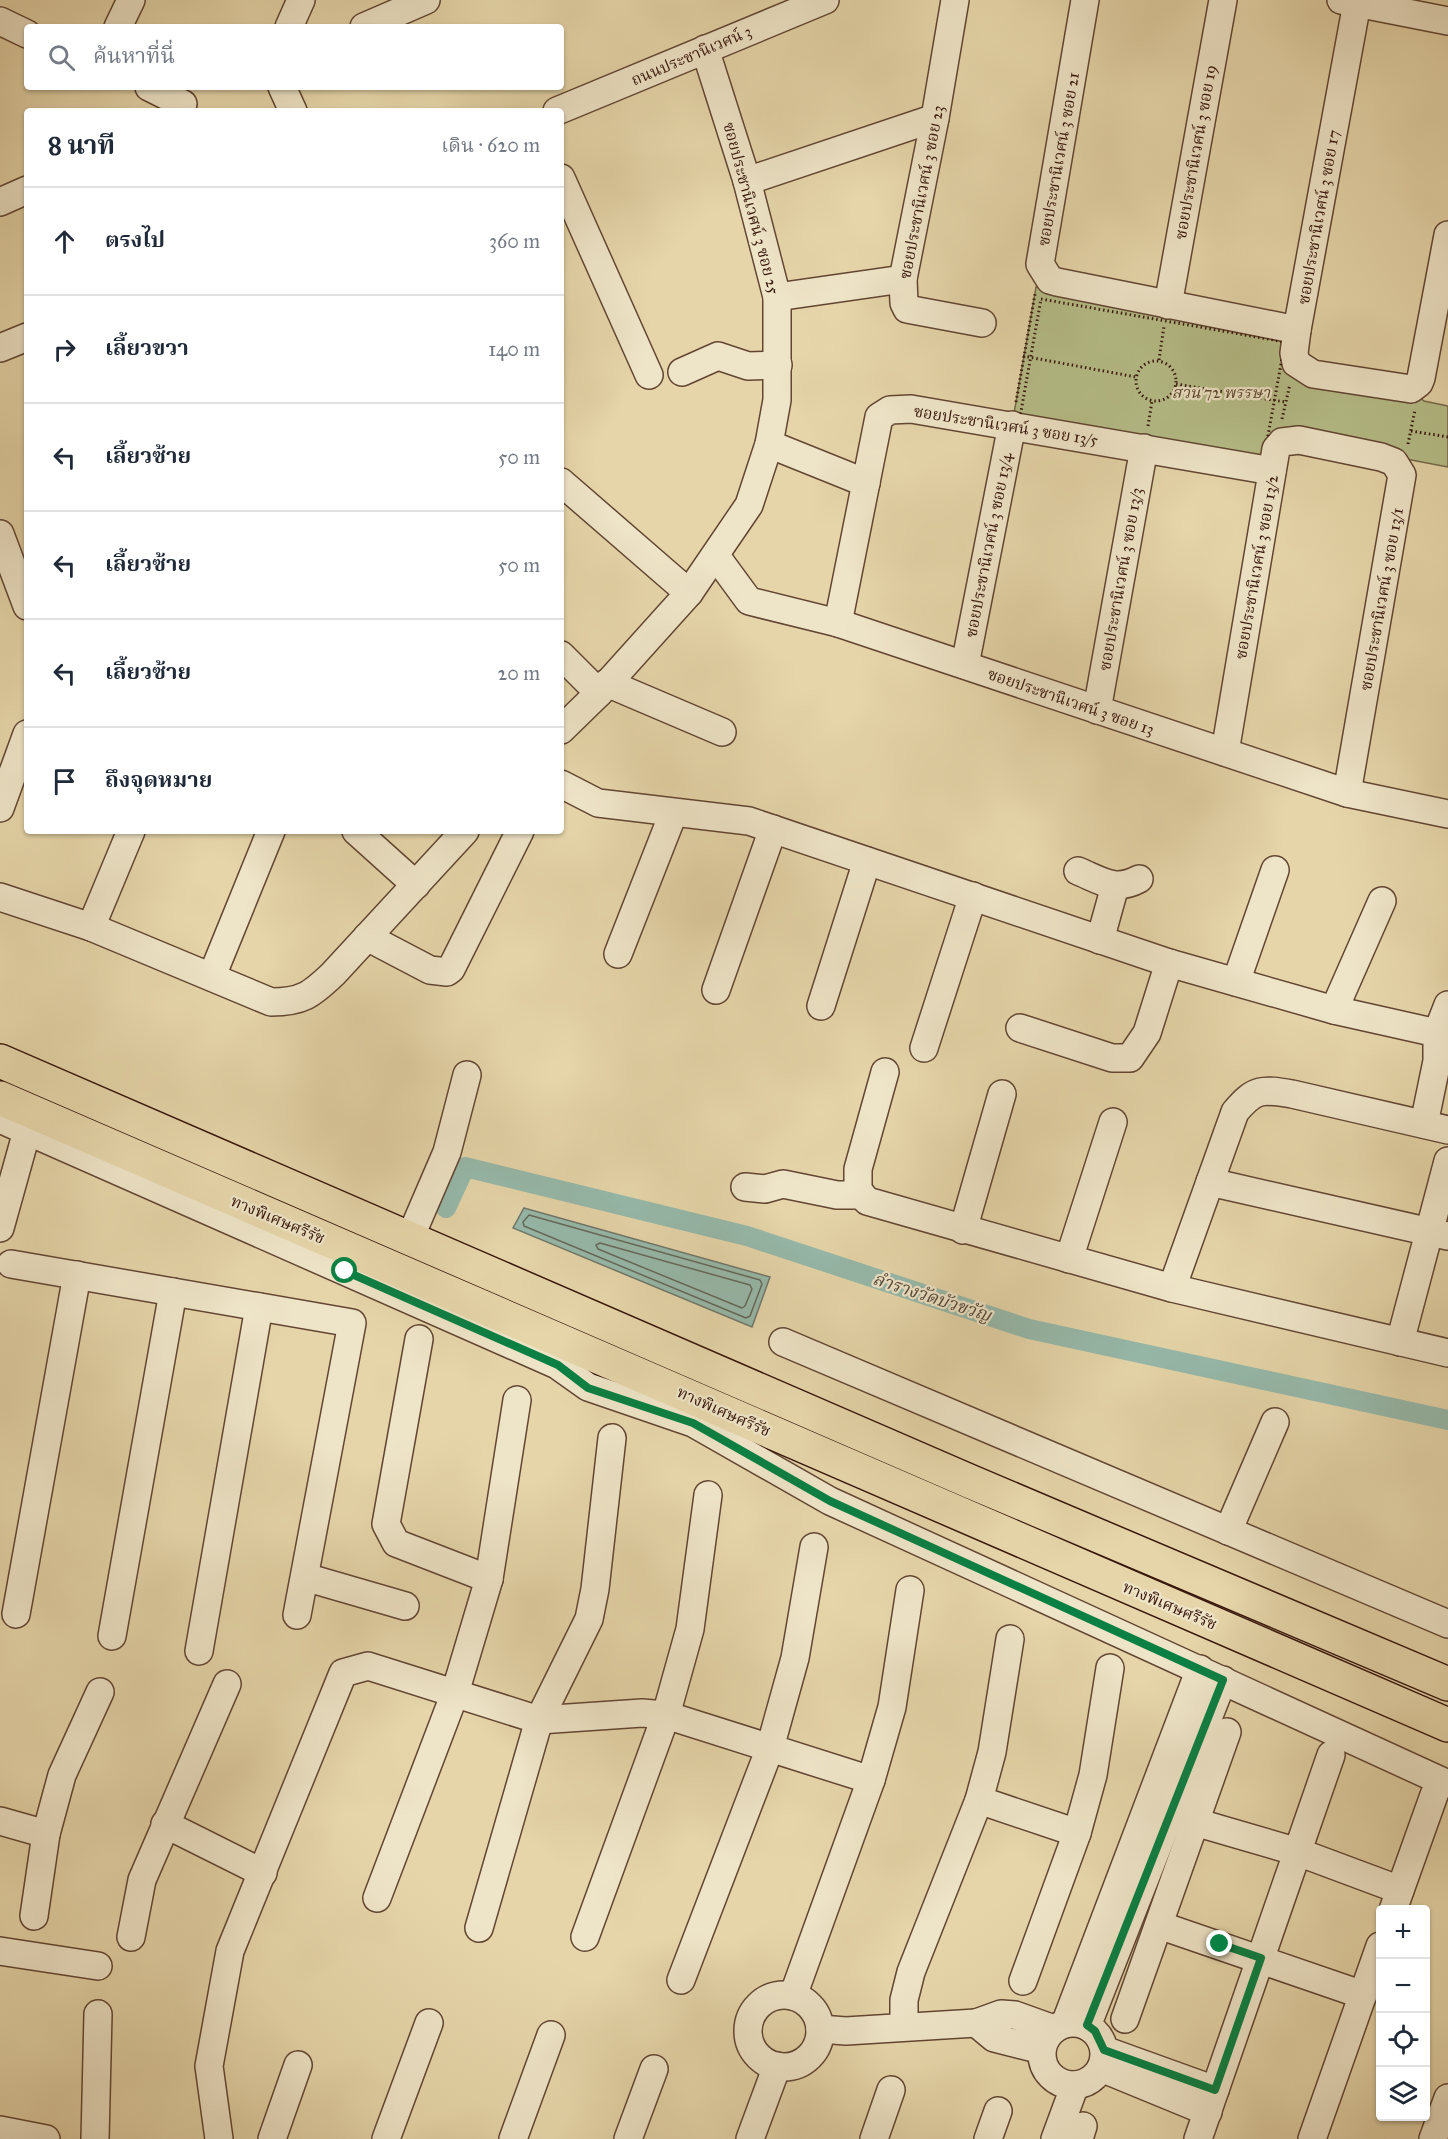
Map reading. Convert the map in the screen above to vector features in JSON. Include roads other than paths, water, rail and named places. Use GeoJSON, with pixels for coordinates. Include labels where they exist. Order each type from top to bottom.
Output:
{"type":"FeatureCollection","features":[{"type":"Feature","properties":{"kind":"highway","name":"ทางพิเศษศรีรัช"},"geometry":{"type":"LineString","coordinates":[[0,1061],[739,1383],[1448,1684]]}},
{"type":"Feature","properties":{"kind":"highway","name":"ทางพิเศษศรีรัช"},"geometry":{"type":"LineString","coordinates":[[9,1118],[1448,1725]]}},
{"type":"Feature","properties":{"kind":"street"},"geometry":{"type":"LineString","coordinates":[[119,24],[131,0]]}},
{"type":"Feature","properties":{"kind":"street"},"geometry":{"type":"LineString","coordinates":[[290,24],[301,0]]}},
{"type":"Feature","properties":{"kind":"street","name":"ถนนประชานิเวศน์ 3"},"geometry":{"type":"LineString","coordinates":[[564,108],[825,0]]}},
{"type":"Feature","properties":{"kind":"street","name":"ซอยประชานิเวศน์ 3 ซอย 23"},"geometry":{"type":"LineString","coordinates":[[955,0],[935,118],[903,279],[903,303],[908,309],[982,323]]}},
{"type":"Feature","properties":{"kind":"street","name":"ซอยประชานิเวศน์ 3 ซอย 21"},"geometry":{"type":"LineString","coordinates":[[1085,0],[1040,264],[1050,280],[1167,312],[1297,330]]}},
{"type":"Feature","properties":{"kind":"street","name":"ซอยประชานิเวศน์ 3 ซอย 19"},"geometry":{"type":"LineString","coordinates":[[1167,312],[1223,0]]}},
{"type":"Feature","properties":{"kind":"street"},"geometry":{"type":"LineString","coordinates":[[1349,1],[1417,7],[1448,21]]}},
{"type":"Feature","properties":{"kind":"street","name":"ซอยประชานิเวศน์ 3 ซอย 17"},"geometry":{"type":"LineString","coordinates":[[1349,1],[1297,330],[1294,353],[1296,363],[1304,370],[1362,382],[1411,389],[1419,383],[1448,235]]}},
{"type":"Feature","properties":{"kind":"street"},"geometry":{"type":"LineString","coordinates":[[370,24],[417,2]]}},
{"type":"Feature","properties":{"kind":"street"},"geometry":{"type":"LineString","coordinates":[[0,21],[24,33]]}},
{"type":"Feature","properties":{"kind":"street","name":"ซอยประชานิเวศน์ 3 ซอย 25"},"geometry":{"type":"LineString","coordinates":[[564,727],[603,688],[689,593],[716,556],[749,505],[769,444],[777,400],[777,297],[747,181],[705,49]]}},
{"type":"Feature","properties":{"kind":"street"},"geometry":{"type":"LineString","coordinates":[[155,90],[183,104],[182,108]]}},
{"type":"Feature","properties":{"kind":"street"},"geometry":{"type":"LineString","coordinates":[[283,90],[291,108]]}},
{"type":"Feature","properties":{"kind":"street"},"geometry":{"type":"LineString","coordinates":[[747,181],[935,118]]}},
{"type":"Feature","properties":{"kind":"street"},"geometry":{"type":"LineString","coordinates":[[564,185],[649,375]]}},
{"type":"Feature","properties":{"kind":"street"},"geometry":{"type":"LineString","coordinates":[[0,202],[24,191]]}},
{"type":"Feature","properties":{"kind":"street"},"geometry":{"type":"LineString","coordinates":[[777,297],[903,279]]}},
{"type":"Feature","properties":{"kind":"street"},"geometry":{"type":"LineString","coordinates":[[0,348],[24,338]]}},
{"type":"Feature","properties":{"kind":"street"},"geometry":{"type":"LineString","coordinates":[[682,372],[718,356],[748,366],[778,365]]}},
{"type":"Feature","properties":{"kind":"street","name":"ซอยประชานิเวศน์ 3 ซอย 13/5"},"geometry":{"type":"LineString","coordinates":[[838,623],[879,417],[890,410],[911,409],[1012,425],[1272,471]]}},
{"type":"Feature","properties":{"kind":"street","name":"ซอยประชานิเวศน์ 3 ซอย 13/4"},"geometry":{"type":"LineString","coordinates":[[965,665],[1012,425]]}},
{"type":"Feature","properties":{"kind":"street","name":"ซอยประชานิเวศน์ 3 ซอย 13/2"},"geometry":{"type":"LineString","coordinates":[[1225,752],[1276,449],[1282,442],[1299,440],[1340,449]]}},
{"type":"Feature","properties":{"kind":"street"},"geometry":{"type":"LineString","coordinates":[[769,444],[866,483]]}},
{"type":"Feature","properties":{"kind":"street","name":"ซอยประชานิเวศน์ 3 ซอย 13/3"},"geometry":{"type":"LineString","coordinates":[[1097,710],[1144,448]]}},
{"type":"Feature","properties":{"kind":"street","name":"ซอยประชานิเวศน์ 3 ซอย 13/1"},"geometry":{"type":"LineString","coordinates":[[1340,449],[1394,462],[1400,467],[1402,475],[1347,793]]}},
{"type":"Feature","properties":{"kind":"street"},"geometry":{"type":"LineString","coordinates":[[564,485],[689,593]]}},
{"type":"Feature","properties":{"kind":"street"},"geometry":{"type":"LineString","coordinates":[[0,534],[24,598]]}},
{"type":"Feature","properties":{"kind":"street","name":"ซอยประชานิเวศน์ 3 ซอย 13"},"geometry":{"type":"LineString","coordinates":[[716,556],[749,601],[838,623],[1347,793],[1448,814]]}},
{"type":"Feature","properties":{"kind":"street"},"geometry":{"type":"LineString","coordinates":[[564,658],[603,688],[722,732]]}},
{"type":"Feature","properties":{"kind":"street"},"geometry":{"type":"LineString","coordinates":[[0,808],[24,742]]}},
{"type":"Feature","properties":{"kind":"street"},"geometry":{"type":"LineString","coordinates":[[564,786],[598,803],[673,814],[732,819],[773,829],[1169,963],[1334,1010],[1437,1033]]}},
{"type":"Feature","properties":{"kind":"street"},"geometry":{"type":"LineString","coordinates":[[618,954],[673,814]]}},
{"type":"Feature","properties":{"kind":"street"},"geometry":{"type":"LineString","coordinates":[[716,990],[773,829]]}},
{"type":"Feature","properties":{"kind":"street"},"geometry":{"type":"LineString","coordinates":[[91,927],[129,834]]}},
{"type":"Feature","properties":{"kind":"street"},"geometry":{"type":"LineString","coordinates":[[212,976],[271,834]]}},
{"type":"Feature","properties":{"kind":"street"},"geometry":{"type":"LineString","coordinates":[[359,834],[416,885]]}},
{"type":"Feature","properties":{"kind":"street"},"geometry":{"type":"LineString","coordinates":[[0,897],[91,927],[271,1002],[294,1002],[313,993],[462,834]]}},
{"type":"Feature","properties":{"kind":"street"},"geometry":{"type":"LineString","coordinates":[[367,938],[430,970],[447,972],[454,963],[518,834]]}},
{"type":"Feature","properties":{"kind":"street"},"geometry":{"type":"LineString","coordinates":[[821,1006],[867,861]]}},
{"type":"Feature","properties":{"kind":"street"},"geometry":{"type":"LineString","coordinates":[[1236,982],[1275,870]]}},
{"type":"Feature","properties":{"kind":"street"},"geometry":{"type":"LineString","coordinates":[[1078,871],[1127,882],[1100,940]]}},
{"type":"Feature","properties":{"kind":"street"},"geometry":{"type":"LineString","coordinates":[[924,1048],[973,896]]}},
{"type":"Feature","properties":{"kind":"street"},"geometry":{"type":"LineString","coordinates":[[1334,1010],[1382,901]]}},
{"type":"Feature","properties":{"kind":"street"},"geometry":{"type":"LineString","coordinates":[[1020,1028],[1112,1058],[1130,1058],[1147,1033],[1169,963]]}},
{"type":"Feature","properties":{"kind":"street"},"geometry":{"type":"LineString","coordinates":[[1172,1288],[1235,1112],[1250,1094],[1268,1090],[1292,1094],[1436,1127],[1437,1033],[1448,1005]]}},
{"type":"Feature","properties":{"kind":"street"},"geometry":{"type":"LineString","coordinates":[[885,1072],[858,1169],[858,1190],[867,1201],[1172,1288],[1448,1353]]}},
{"type":"Feature","properties":{"kind":"street"},"geometry":{"type":"LineString","coordinates":[[416,1224],[447,1152],[467,1075]]}},
{"type":"Feature","properties":{"kind":"street"},"geometry":{"type":"LineString","coordinates":[[963,1230],[1002,1094]]}},
{"type":"Feature","properties":{"kind":"street"},"geometry":{"type":"LineString","coordinates":[[0,1161],[9,1118]]}},
{"type":"Feature","properties":{"kind":"street"},"geometry":{"type":"LineString","coordinates":[[6,1268],[15,1258],[11,1238],[0,1230],[9,1118]]}},
{"type":"Feature","properties":{"kind":"street"},"geometry":{"type":"LineString","coordinates":[[9,1118],[558,1365],[588,1388],[693,1423],[830,1501],[1212,1675],[1441,1789],[1397,1900],[1298,1852],[1195,1822]]}},
{"type":"Feature","properties":{"kind":"street"},"geometry":{"type":"LineString","coordinates":[[1069,1259],[1113,1122]]}},
{"type":"Feature","properties":{"kind":"street"},"geometry":{"type":"LineString","coordinates":[[1400,1342],[1439,1234],[1448,1161]]}},
{"type":"Feature","properties":{"kind":"street"},"geometry":{"type":"LineString","coordinates":[[1210,1182],[1439,1234]]}},
{"type":"Feature","properties":{"kind":"street"},"geometry":{"type":"LineString","coordinates":[[745,1187],[765,1189],[783,1184],[837,1195],[861,1196]]}},
{"type":"Feature","properties":{"kind":"street"},"geometry":{"type":"LineString","coordinates":[[6,1268],[77,1275],[352,1323],[297,1615]]}},
{"type":"Feature","properties":{"kind":"street"},"geometry":{"type":"LineString","coordinates":[[16,1614],[77,1275]]}},
{"type":"Feature","properties":{"kind":"street"},"geometry":{"type":"LineString","coordinates":[[112,1636],[173,1292]]}},
{"type":"Feature","properties":{"kind":"street"},"geometry":{"type":"LineString","coordinates":[[199,1651],[259,1307]]}},
{"type":"Feature","properties":{"kind":"street"},"geometry":{"type":"LineString","coordinates":[[418,1339],[386,1524],[396,1543],[489,1579]]}},
{"type":"Feature","properties":{"kind":"street"},"geometry":{"type":"LineString","coordinates":[[783,1342],[1448,1624]]}},
{"type":"Feature","properties":{"kind":"street"},"geometry":{"type":"LineString","coordinates":[[377,1898],[455,1693],[489,1579],[518,1400]]}},
{"type":"Feature","properties":{"kind":"street"},"geometry":{"type":"LineString","coordinates":[[1228,1531],[1275,1422]]}},
{"type":"Feature","properties":{"kind":"street"},"geometry":{"type":"LineString","coordinates":[[479,1928],[539,1720],[589,1619],[595,1589],[612,1438]]}},
{"type":"Feature","properties":{"kind":"street"},"geometry":{"type":"LineString","coordinates":[[585,1937],[666,1715],[692,1618],[708,1495]]}},
{"type":"Feature","properties":{"kind":"street"},"geometry":{"type":"LineString","coordinates":[[681,1980],[770,1748],[795,1658],[814,1547]]}},
{"type":"Feature","properties":{"kind":"street"},"geometry":{"type":"LineString","coordinates":[[305,1577],[405,1606]]}},
{"type":"Feature","properties":{"kind":"street"},"geometry":{"type":"LineString","coordinates":[[794,1996],[871,1780],[892,1707],[910,1590]]}},
{"type":"Feature","properties":{"kind":"street"},"geometry":{"type":"LineString","coordinates":[[904,2026],[904,2000],[911,1972],[979,1800],[992,1752],[1010,1639]]}},
{"type":"Feature","properties":{"kind":"street"},"geometry":{"type":"LineString","coordinates":[[226,2136],[209,2066],[230,1951],[263,1874],[333,1692],[343,1673],[368,1666],[539,1720],[642,1713],[666,1715],[871,1780]]}},
{"type":"Feature","properties":{"kind":"street"},"geometry":{"type":"LineString","coordinates":[[1023,1981],[1077,1833],[1093,1775],[1110,1668]]}},
{"type":"Feature","properties":{"kind":"street"},"geometry":{"type":"LineString","coordinates":[[820,2029],[846,2031],[976,2022],[994,2038],[1062,2032],[1095,2031],[1102,2059],[1094,2077],[1075,2085],[1054,2079],[1047,2071],[1062,2032],[1212,1675]]}},
{"type":"Feature","properties":{"kind":"street"},"geometry":{"type":"LineString","coordinates":[[131,1937],[142,1880],[227,1684]]}},
{"type":"Feature","properties":{"kind":"street"},"geometry":{"type":"LineString","coordinates":[[34,1916],[46,1834],[62,1775],[100,1692]]}},
{"type":"Feature","properties":{"kind":"street"},"geometry":{"type":"LineString","coordinates":[[1125,2019],[1227,1732]]}},
{"type":"Feature","properties":{"kind":"street"},"geometry":{"type":"LineString","coordinates":[[1198,2139],[1331,1755]]}},
{"type":"Feature","properties":{"kind":"street"},"geometry":{"type":"LineString","coordinates":[[979,1800],[1077,1833]]}},
{"type":"Feature","properties":{"kind":"street"},"geometry":{"type":"LineString","coordinates":[[0,1821],[46,1834]]}},
{"type":"Feature","properties":{"kind":"street"},"geometry":{"type":"LineString","coordinates":[[165,1824],[263,1874]]}},
{"type":"Feature","properties":{"kind":"street"},"geometry":{"type":"LineString","coordinates":[[1159,1925],[1261,1958],[1363,1995]]}},
{"type":"Feature","properties":{"kind":"street"},"geometry":{"type":"LineString","coordinates":[[0,1951],[98,1966]]}},
{"type":"Feature","properties":{"kind":"street"},"geometry":{"type":"LineString","coordinates":[[1312,2139],[1376,1958]]}},
{"type":"Feature","properties":{"kind":"street"},"geometry":{"type":"LineString","coordinates":[[778,1995],[794,1996],[807,2002],[816,2014],[820,2029],[818,2044],[809,2057],[796,2065],[777,2066],[755,2053],[749,2040],[748,2025],[754,2011],[765,2000],[778,1995]]}},
{"type":"Feature","properties":{"kind":"street"},"geometry":{"type":"LineString","coordinates":[[95,2139],[98,2014]]}},
{"type":"Feature","properties":{"kind":"street"},"geometry":{"type":"LineString","coordinates":[[386,2139],[429,2024]]}},
{"type":"Feature","properties":{"kind":"street"},"geometry":{"type":"LineString","coordinates":[[513,2139],[551,2035]]}},
{"type":"Feature","properties":{"kind":"street"},"geometry":{"type":"LineString","coordinates":[[1102,2059],[1212,2101]]}},
{"type":"Feature","properties":{"kind":"street"},"geometry":{"type":"LineString","coordinates":[[272,2139],[298,2066]]}},
{"type":"Feature","properties":{"kind":"street"},"geometry":{"type":"LineString","coordinates":[[750,2139],[777,2066]]}},
{"type":"Feature","properties":{"kind":"street"},"geometry":{"type":"LineString","coordinates":[[628,2139],[654,2069]]}},
{"type":"Feature","properties":{"kind":"street"},"geometry":{"type":"LineString","coordinates":[[1056,2139],[1075,2085]]}},
{"type":"Feature","properties":{"kind":"street"},"geometry":{"type":"LineString","coordinates":[[874,2139],[891,2090]]}},
{"type":"Feature","properties":{"kind":"street"},"geometry":{"type":"LineString","coordinates":[[1433,2139],[1448,2098]]}},
{"type":"Feature","properties":{"kind":"street"},"geometry":{"type":"LineString","coordinates":[[988,2139],[998,2111]]}},
{"type":"Feature","properties":{"kind":"street"},"geometry":{"type":"LineString","coordinates":[[0,2130],[46,2139]]}},
{"type":"Feature","properties":{"kind":"water"},"geometry":{"type":"Polygon","coordinates":[[[524,1208],[770,1277],[752,1327],[513,1228],[524,1208]]]}},
{"type":"Feature","properties":{"kind":"waterway","name":"ลำรางวัดบัวขวัญ"},"geometry":{"type":"LineString","coordinates":[[446,1208],[465,1167],[747,1236],[1029,1329],[1448,1420]]}},
{"type":"Feature","properties":{"kind":"park label","name":"สวน 72 พรรษา"},"geometry":{"type":"Point","coordinates":[1221,392]}}]}
